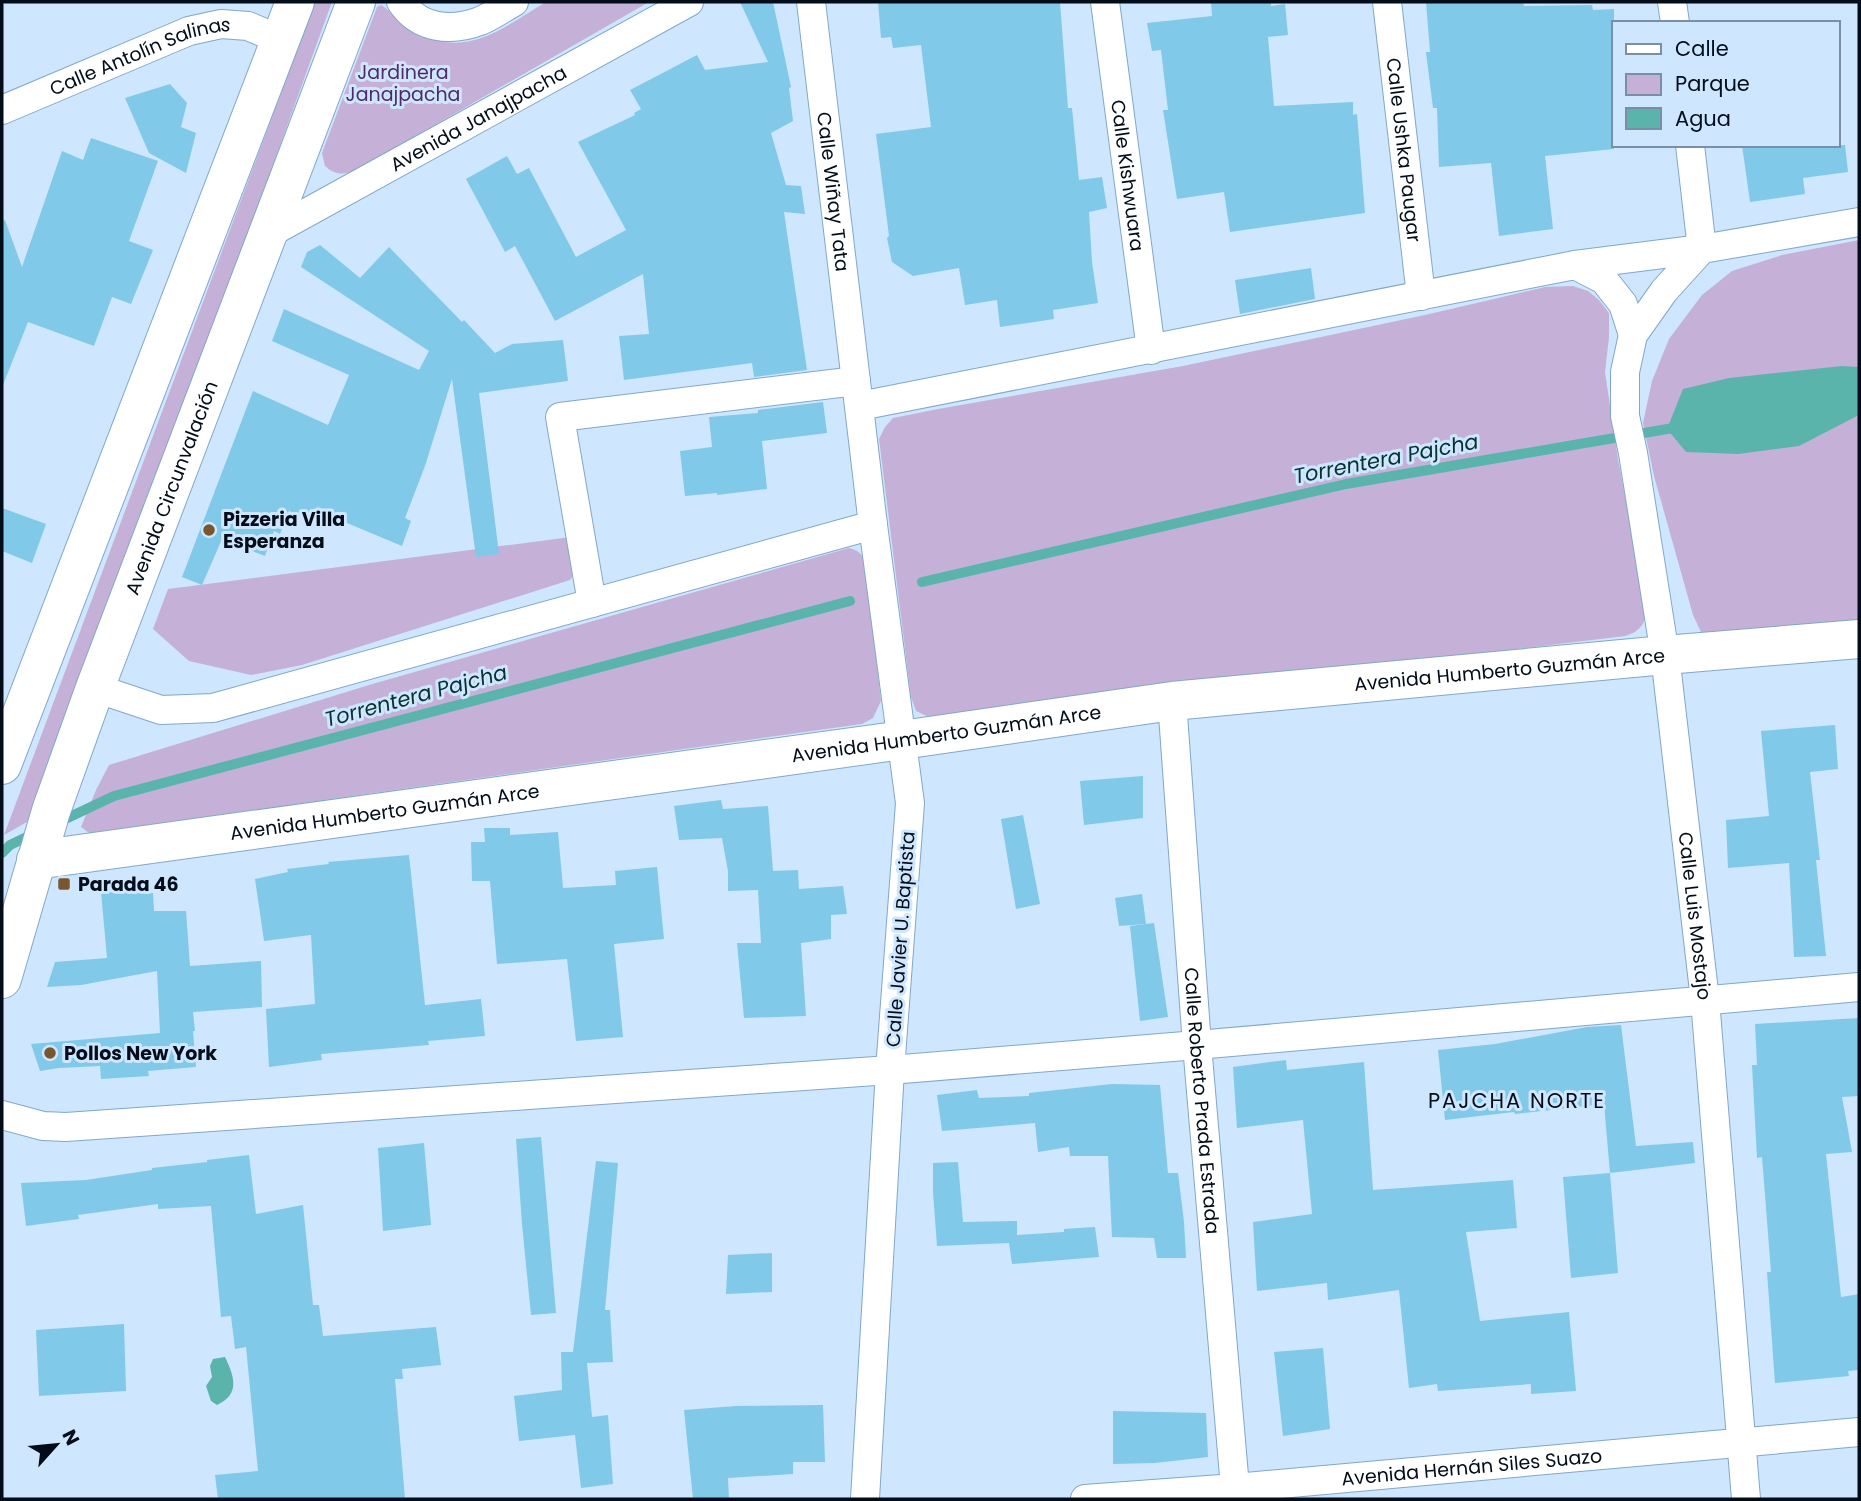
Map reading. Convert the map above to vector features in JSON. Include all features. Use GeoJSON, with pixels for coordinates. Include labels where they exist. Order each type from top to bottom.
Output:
{"type":"FeatureCollection","features":[{"type":"Feature","properties":{"kind":"main road"},"geometry":{"type":"LineString","coordinates":[[2,765],[295,2]]}},
{"type":"Feature","properties":{"kind":"main road","name":"Avenida Circunvalación"},"geometry":{"type":"LineString","coordinates":[[2,979],[51,811],[95,688],[356,2]]}},
{"type":"Feature","properties":{"kind":"main road","name":"Avenida Humberto Guzmán Arce"},"geometry":{"type":"LineString","coordinates":[[37,855],[902,740],[1172,701],[1859,639]]}},
{"type":"Feature","properties":{"kind":"street"},"geometry":{"type":"LineString","coordinates":[[401,2],[419,21],[438,27],[456,27],[480,21],[514,2]]}},
{"type":"Feature","properties":{"kind":"street","name":"Avenida Janajpacha"},"geometry":{"type":"LineString","coordinates":[[268,234],[689,2]]}},
{"type":"Feature","properties":{"kind":"street","name":"Calle Wiñay Tata"},"geometry":{"type":"LineString","coordinates":[[811,2],[858,393]]}},
{"type":"Feature","properties":{"kind":"street","name":"Calle Kishwuara"},"geometry":{"type":"LineString","coordinates":[[1105,2],[1150,350]]}},
{"type":"Feature","properties":{"kind":"street","name":"Calle Ushka Paugar"},"geometry":{"type":"LineString","coordinates":[[1387,2],[1421,296]]}},
{"type":"Feature","properties":{"kind":"street"},"geometry":{"type":"LineString","coordinates":[[1672,2],[1675,21]]}},
{"type":"Feature","properties":{"kind":"street","name":"Calle Antolín Salinas"},"geometry":{"type":"LineString","coordinates":[[2,110],[189,31],[221,24],[248,26],[281,40]]}},
{"type":"Feature","properties":{"kind":"street"},"geometry":{"type":"LineString","coordinates":[[1690,147],[1702,249]]}},
{"type":"Feature","properties":{"kind":"street"},"geometry":{"type":"LineString","coordinates":[[592,603],[559,417],[858,393],[1150,350],[1575,265],[1702,249],[1859,222]]}},
{"type":"Feature","properties":{"kind":"street","name":"Calle Luis Mostajo"},"geometry":{"type":"LineString","coordinates":[[1702,249],[1664,291],[1633,335],[1625,372],[1625,416],[1665,655],[1705,1000],[1746,1499]]}},
{"type":"Feature","properties":{"kind":"street"},"geometry":{"type":"LineString","coordinates":[[1575,265],[1604,280],[1623,304],[1633,335]]}},
{"type":"Feature","properties":{"kind":"street","name":"Calle Javier U. Baptista"},"geometry":{"type":"LineString","coordinates":[[858,393],[910,803],[890,1070],[865,1499]]}},
{"type":"Feature","properties":{"kind":"street"},"geometry":{"type":"LineString","coordinates":[[95,688],[161,710],[213,708],[873,525]]}},
{"type":"Feature","properties":{"kind":"street","name":"Calle Roberto Prada Estrada"},"geometry":{"type":"LineString","coordinates":[[1172,701],[1197,1045],[1235,1493]]}},
{"type":"Feature","properties":{"kind":"street"},"geometry":{"type":"LineString","coordinates":[[2,1115],[43,1126],[66,1127],[890,1070],[1859,986]]}},
{"type":"Feature","properties":{"kind":"street","name":"Avenida Hernán Siles Suazo"},"geometry":{"type":"LineString","coordinates":[[1085,1499],[1235,1493],[1859,1432]]}},
{"type":"Feature","properties":{"kind":"green space"},"geometry":{"type":"Polygon","coordinates":[[[315,2],[332,2],[192,388],[27,822],[4,835],[315,2]]]}},
{"type":"Feature","properties":{"kind":"green space","name":"Jardinera Janajpacha"},"geometry":{"type":"Polygon","coordinates":[[[546,2],[649,2],[358,169],[341,174],[325,166],[322,153],[377,7],[381,5],[402,23],[428,36],[455,43],[496,32],[546,2]]]}},
{"type":"Feature","properties":{"kind":"green space"},"geometry":{"type":"Polygon","coordinates":[[[1859,240],[1859,622],[1701,632],[1693,615],[1654,476],[1643,423],[1652,381],[1669,339],[1702,295],[1732,271],[1782,255],[1859,240]]]}},
{"type":"Feature","properties":{"kind":"green space"},"geometry":{"type":"Polygon","coordinates":[[[1573,286],[1588,291],[1609,313],[1605,372],[1618,459],[1647,613],[1637,631],[1625,636],[944,718],[929,717],[916,711],[911,697],[879,439],[893,418],[1183,366],[1545,287],[1573,286]]]}},
{"type":"Feature","properties":{"kind":"green space"},"geometry":{"type":"Polygon","coordinates":[[[571,537],[578,568],[570,580],[302,665],[251,675],[189,661],[153,629],[168,589],[571,537]]]}},
{"type":"Feature","properties":{"kind":"green space"},"geometry":{"type":"Polygon","coordinates":[[[849,548],[862,555],[865,560],[881,701],[873,718],[862,724],[89,833],[81,827],[109,765],[369,685],[849,548]]]}},
{"type":"Feature","properties":{"kind":"water"},"geometry":{"type":"Polygon","coordinates":[[[1842,366],[1859,367],[1859,415],[1799,446],[1738,454],[1686,452],[1667,429],[1683,389],[1729,378],[1842,366]]]}},
{"type":"Feature","properties":{"kind":"water"},"geometry":{"type":"Polygon","coordinates":[[[225,1357],[233,1378],[232,1390],[225,1401],[217,1405],[211,1401],[206,1386],[212,1377],[210,1366],[213,1359],[225,1357]]]}},
{"type":"Feature","properties":{"kind":"building"},"geometry":{"type":"Polygon","coordinates":[[[740,2],[773,2],[791,87],[793,121],[771,133],[786,185],[801,186],[805,214],[784,212],[807,370],[754,377],[752,363],[624,380],[619,336],[649,334],[643,274],[555,321],[515,246],[505,252],[466,179],[507,156],[517,174],[529,168],[576,257],[626,230],[578,142],[635,115],[634,113],[641,109],[630,90],[697,55],[705,70],[768,62],[740,2]]]}},
{"type":"Feature","properties":{"kind":"building"},"geometry":{"type":"Polygon","coordinates":[[[878,2],[1060,2],[1068,108],[1072,108],[1079,180],[1102,177],[1107,208],[1089,212],[1098,303],[1053,310],[1054,319],[1000,327],[997,300],[965,305],[959,268],[913,276],[892,262],[876,134],[931,127],[921,45],[893,48],[891,37],[881,38],[878,2]]]}},
{"type":"Feature","properties":{"kind":"building"},"geometry":{"type":"Polygon","coordinates":[[[1211,2],[1271,2],[1271,6],[1285,4],[1288,35],[1268,37],[1274,106],[1353,102],[1353,115],[1357,114],[1365,213],[1230,232],[1224,192],[1177,199],[1163,110],[1168,110],[1161,50],[1152,51],[1147,23],[1212,16],[1211,2]]]}},
{"type":"Feature","properties":{"kind":"building"},"geometry":{"type":"Polygon","coordinates":[[[1426,2],[1523,2],[1524,6],[1592,5],[1593,10],[1614,9],[1614,149],[1545,156],[1553,229],[1499,236],[1491,163],[1439,167],[1437,108],[1433,108],[1426,52],[1430,52],[1426,2]]]}},
{"type":"Feature","properties":{"kind":"building"},"geometry":{"type":"Polygon","coordinates":[[[170,84],[187,103],[181,127],[196,133],[186,173],[149,153],[125,98],[170,84]]]}},
{"type":"Feature","properties":{"kind":"building"},"geometry":{"type":"Polygon","coordinates":[[[91,138],[158,161],[129,241],[153,250],[131,304],[112,297],[94,346],[28,322],[2,385],[2,221],[5,220],[22,267],[62,151],[83,160],[91,138]]]}},
{"type":"Feature","properties":{"kind":"building"},"geometry":{"type":"Polygon","coordinates":[[[1845,145],[1848,172],[1803,178],[1805,194],[1750,202],[1742,147],[1845,145]]]}},
{"type":"Feature","properties":{"kind":"building"},"geometry":{"type":"Polygon","coordinates":[[[320,245],[360,278],[389,247],[495,353],[512,344],[563,340],[568,381],[479,393],[499,554],[476,557],[452,379],[425,466],[405,518],[411,521],[402,546],[323,513],[319,523],[289,511],[280,534],[274,531],[265,556],[222,539],[202,585],[182,577],[253,391],[328,425],[349,375],[272,341],[284,309],[419,370],[429,351],[301,267],[307,252],[320,245]]]}},
{"type":"Feature","properties":{"kind":"building"},"geometry":{"type":"Polygon","coordinates":[[[1311,268],[1315,299],[1240,314],[1235,280],[1311,268]]]}},
{"type":"Feature","properties":{"kind":"building"},"geometry":{"type":"Polygon","coordinates":[[[823,402],[827,433],[762,441],[767,489],[685,496],[680,451],[712,447],[709,417],[758,413],[758,410],[823,402]]]}},
{"type":"Feature","properties":{"kind":"building"},"geometry":{"type":"Polygon","coordinates":[[[2,508],[46,524],[32,563],[2,551],[2,508]]]}},
{"type":"Feature","properties":{"kind":"building"},"geometry":{"type":"Polygon","coordinates":[[[1835,725],[1838,769],[1810,772],[1820,860],[1816,860],[1826,956],[1794,957],[1789,863],[1728,868],[1726,820],[1769,816],[1761,731],[1835,725]]]}},
{"type":"Feature","properties":{"kind":"building"},"geometry":{"type":"Polygon","coordinates":[[[1143,776],[1143,818],[1084,825],[1080,781],[1143,776]]]}},
{"type":"Feature","properties":{"kind":"building"},"geometry":{"type":"Polygon","coordinates":[[[721,800],[723,809],[768,806],[773,871],[798,870],[799,889],[843,886],[847,914],[831,915],[831,939],[801,943],[806,1016],[744,1018],[737,943],[761,943],[758,890],[728,891],[728,871],[722,838],[679,840],[674,806],[721,800]]]}},
{"type":"Feature","properties":{"kind":"building"},"geometry":{"type":"Polygon","coordinates":[[[1023,815],[1040,904],[1016,909],[1001,819],[1023,815]]]}},
{"type":"Feature","properties":{"kind":"building"},"geometry":{"type":"Polygon","coordinates":[[[484,828],[510,828],[510,835],[558,832],[563,888],[616,885],[615,871],[657,867],[664,939],[614,944],[623,1037],[576,1041],[567,959],[497,964],[490,881],[472,881],[471,842],[485,842],[484,828]]]}},
{"type":"Feature","properties":{"kind":"building"},"geometry":{"type":"Polygon","coordinates":[[[409,855],[425,1005],[481,999],[485,1036],[428,1041],[429,1045],[321,1054],[322,1060],[269,1067],[266,1009],[315,1004],[311,935],[264,941],[255,879],[288,872],[287,869],[329,864],[328,862],[409,855]]]}},
{"type":"Feature","properties":{"kind":"building"},"geometry":{"type":"Polygon","coordinates":[[[101,892],[153,893],[154,911],[186,911],[190,966],[261,961],[262,1007],[193,1012],[196,1067],[148,1071],[149,1076],[101,1079],[100,1066],[40,1071],[31,1044],[160,1033],[157,971],[81,985],[47,987],[55,962],[107,958],[101,892]]]}},
{"type":"Feature","properties":{"kind":"building"},"geometry":{"type":"Polygon","coordinates":[[[1142,894],[1146,924],[1119,926],[1115,898],[1142,894]]]}},
{"type":"Feature","properties":{"kind":"building"},"geometry":{"type":"Polygon","coordinates":[[[1154,923],[1168,1017],[1140,1021],[1130,926],[1154,923]]]}},
{"type":"Feature","properties":{"kind":"building"},"geometry":{"type":"Polygon","coordinates":[[[1859,1018],[1859,1096],[1842,1097],[1852,1152],[1826,1154],[1841,1297],[1859,1294],[1859,1370],[1848,1371],[1849,1376],[1775,1383],[1767,1272],[1771,1272],[1762,1157],[1757,1158],[1752,1065],[1757,1065],[1755,1024],[1859,1018]]]}},
{"type":"Feature","properties":{"kind":"building"},"geometry":{"type":"Polygon","coordinates":[[[1621,1025],[1636,1146],[1693,1142],[1695,1163],[1610,1173],[1604,1104],[1445,1120],[1438,1050],[1495,1044],[1587,1027],[1621,1025]]]}},
{"type":"Feature","properties":{"kind":"building"},"geometry":{"type":"Polygon","coordinates":[[[1286,1060],[1287,1070],[1364,1062],[1373,1190],[1513,1180],[1517,1228],[1466,1232],[1480,1321],[1569,1312],[1576,1391],[1531,1394],[1531,1384],[1438,1391],[1437,1384],[1409,1388],[1399,1290],[1328,1300],[1327,1283],[1257,1291],[1253,1222],[1312,1214],[1303,1120],[1237,1128],[1233,1067],[1286,1060]]]}},
{"type":"Feature","properties":{"kind":"building"},"geometry":{"type":"Polygon","coordinates":[[[1112,1084],[1160,1085],[1168,1173],[1178,1173],[1186,1258],[1157,1258],[1154,1238],[1112,1237],[1108,1156],[1070,1156],[1069,1147],[1038,1152],[1035,1123],[942,1131],[937,1095],[977,1090],[979,1098],[1029,1096],[1029,1093],[1112,1084]]]}},
{"type":"Feature","properties":{"kind":"building"},"geometry":{"type":"Polygon","coordinates":[[[541,1137],[556,1313],[531,1315],[516,1139],[541,1137]]]}},
{"type":"Feature","properties":{"kind":"building"},"geometry":{"type":"Polygon","coordinates":[[[424,1143],[431,1225],[383,1231],[378,1148],[424,1143]]]}},
{"type":"Feature","properties":{"kind":"building"},"geometry":{"type":"Polygon","coordinates":[[[249,1155],[256,1214],[303,1205],[313,1305],[319,1305],[323,1336],[436,1327],[441,1365],[402,1369],[403,1379],[395,1379],[405,1499],[218,1499],[215,1475],[258,1471],[246,1347],[235,1349],[231,1316],[221,1317],[211,1206],[158,1209],[158,1204],[78,1215],[79,1219],[26,1226],[21,1183],[86,1180],[249,1155]]]}},
{"type":"Feature","properties":{"kind":"building"},"geometry":{"type":"Polygon","coordinates":[[[596,1161],[618,1163],[605,1310],[610,1310],[613,1362],[587,1363],[592,1417],[608,1415],[613,1484],[581,1488],[575,1435],[519,1441],[514,1396],[562,1390],[561,1352],[573,1352],[596,1161]]]}},
{"type":"Feature","properties":{"kind":"building"},"geometry":{"type":"Polygon","coordinates":[[[958,1162],[963,1222],[1017,1221],[1017,1235],[1095,1227],[1099,1257],[1012,1264],[1009,1243],[937,1246],[933,1163],[958,1162]]]}},
{"type":"Feature","properties":{"kind":"building"},"geometry":{"type":"Polygon","coordinates":[[[1610,1173],[1618,1273],[1571,1278],[1563,1177],[1610,1173]]]}},
{"type":"Feature","properties":{"kind":"building"},"geometry":{"type":"Polygon","coordinates":[[[772,1253],[772,1292],[726,1294],[728,1255],[772,1253]]]}},
{"type":"Feature","properties":{"kind":"building"},"geometry":{"type":"Polygon","coordinates":[[[124,1324],[126,1391],[39,1396],[36,1330],[124,1324]]]}},
{"type":"Feature","properties":{"kind":"building"},"geometry":{"type":"Polygon","coordinates":[[[1323,1348],[1330,1429],[1283,1436],[1274,1352],[1323,1348]]]}},
{"type":"Feature","properties":{"kind":"building"},"geometry":{"type":"Polygon","coordinates":[[[823,1405],[825,1462],[793,1462],[793,1474],[728,1478],[729,1499],[693,1499],[684,1410],[736,1406],[823,1405]]]}},
{"type":"Feature","properties":{"kind":"building"},"geometry":{"type":"Polygon","coordinates":[[[1113,1411],[1206,1413],[1208,1457],[1113,1464],[1113,1411]]]}},
{"type":"Feature","properties":{"kind":"waterway","name":"Torrentera Pajcha"},"geometry":{"type":"LineString","coordinates":[[922,582],[1346,484],[1679,427]]}},
{"type":"Feature","properties":{"kind":"waterway","name":"Torrentera Pajcha"},"geometry":{"type":"LineString","coordinates":[[59,822],[114,796],[850,601]]}},
{"type":"Feature","properties":{"kind":"waterway","name":"Torrentera Pajcha"},"geometry":{"type":"LineString","coordinates":[[2,853],[10,845],[33,834]]}},
{"type":"Feature","properties":{"kind":"place","name":"Pizzeria Villa Esperanza"},"geometry":{"type":"Point","coordinates":[209,530]}},
{"type":"Feature","properties":{"kind":"place","name":"Parada 46"},"geometry":{"type":"Point","coordinates":[64,884]}},
{"type":"Feature","properties":{"kind":"place","name":"Pollos New York"},"geometry":{"type":"Point","coordinates":[50,1053]}},
{"type":"Feature","properties":{"kind":"district","name":"PAJCHA NORTE"},"geometry":{"type":"Point","coordinates":[1517,1101]}}]}
